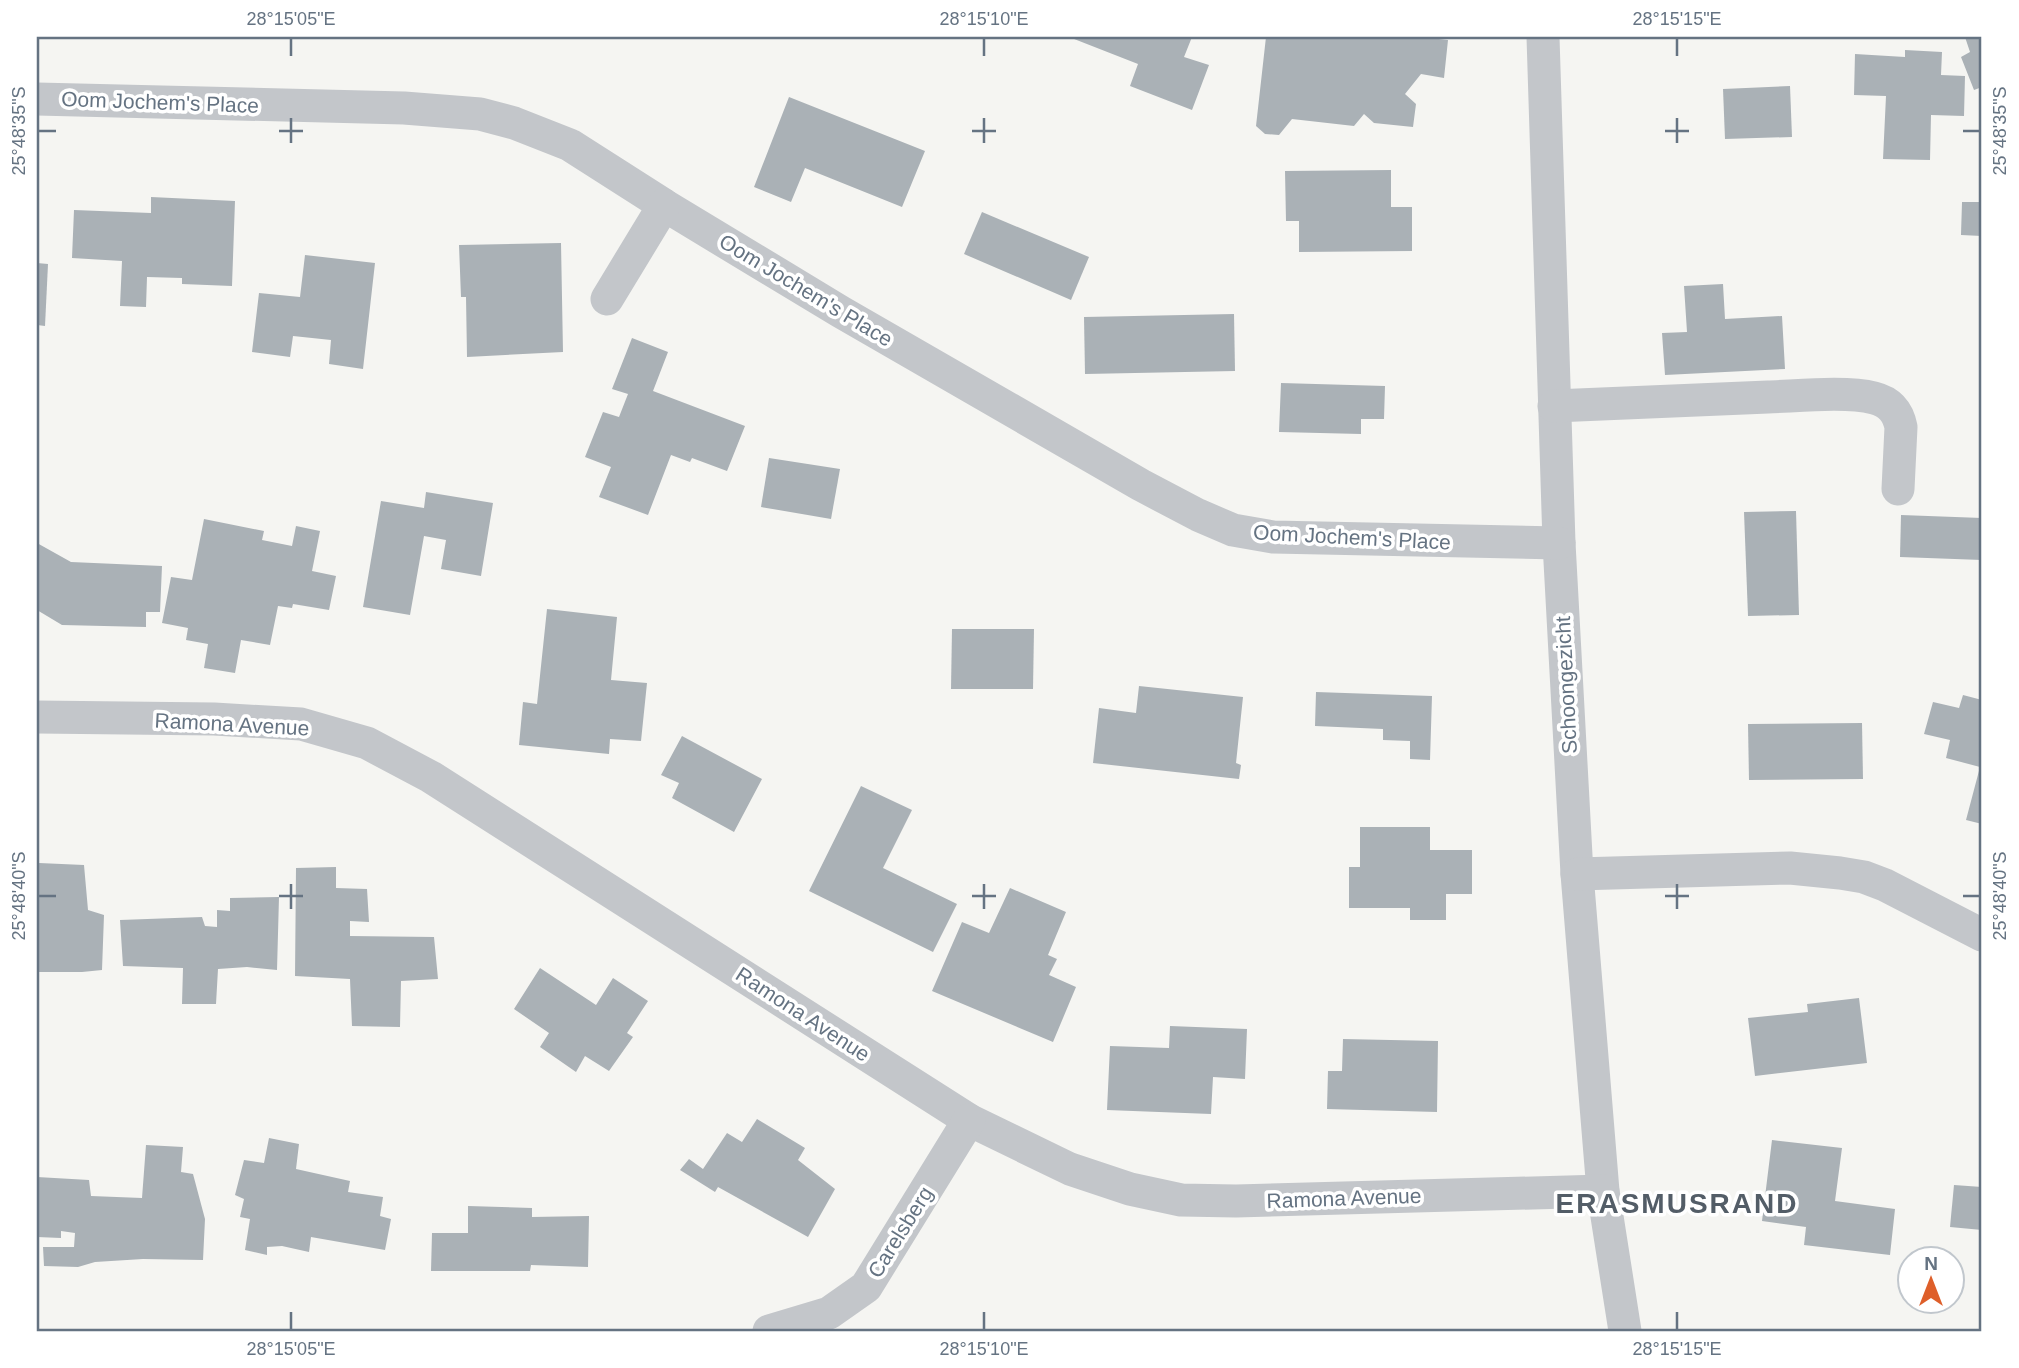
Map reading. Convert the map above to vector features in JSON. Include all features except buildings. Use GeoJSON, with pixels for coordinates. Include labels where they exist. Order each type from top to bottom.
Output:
{"type":"FeatureCollection","features":[{"type":"Feature","properties":{"kind":"street","name":"Schoongezicht"},"geometry":{"type":"LineString","coordinates":[[1542,37],[1559,544],[1577,874],[1602,1191],[1625,1331]]}},
{"type":"Feature","properties":{"kind":"street","name":"Oom Jochem's Place"},"geometry":{"type":"LineString","coordinates":[[37,99],[404,108],[480,114],[514,123],[570,145],[853,319],[1141,485],[1233,530],[1273,537],[1559,544]]}},
{"type":"Feature","properties":{"kind":"street"},"geometry":{"type":"LineString","coordinates":[[607,299],[664,205]]}},
{"type":"Feature","properties":{"kind":"street"},"geometry":{"type":"LineString","coordinates":[[1554,406],[1851,395],[1873,397],[1890,405],[1902,427],[1899,489]]}},
{"type":"Feature","properties":{"kind":"street","name":"Ramona Avenue"},"geometry":{"type":"LineString","coordinates":[[37,717],[214,719],[301,724],[367,743],[431,777],[969,1120],[1070,1169],[1130,1189],[1181,1200],[1236,1201],[1602,1191]]}},
{"type":"Feature","properties":{"kind":"street"},"geometry":{"type":"LineString","coordinates":[[1577,874],[1790,868],[1829,871],[1864,877],[1885,885],[1982,934]]}},
{"type":"Feature","properties":{"kind":"street","name":"Carelsberg"},"geometry":{"type":"LineString","coordinates":[[769,1331],[829,1313],[866,1287],[969,1120]]}},
{"type":"Feature","properties":{"kind":"district","name":"ERASMUSRAND"},"geometry":{"type":"Point","coordinates":[1677,1203]}}]}
